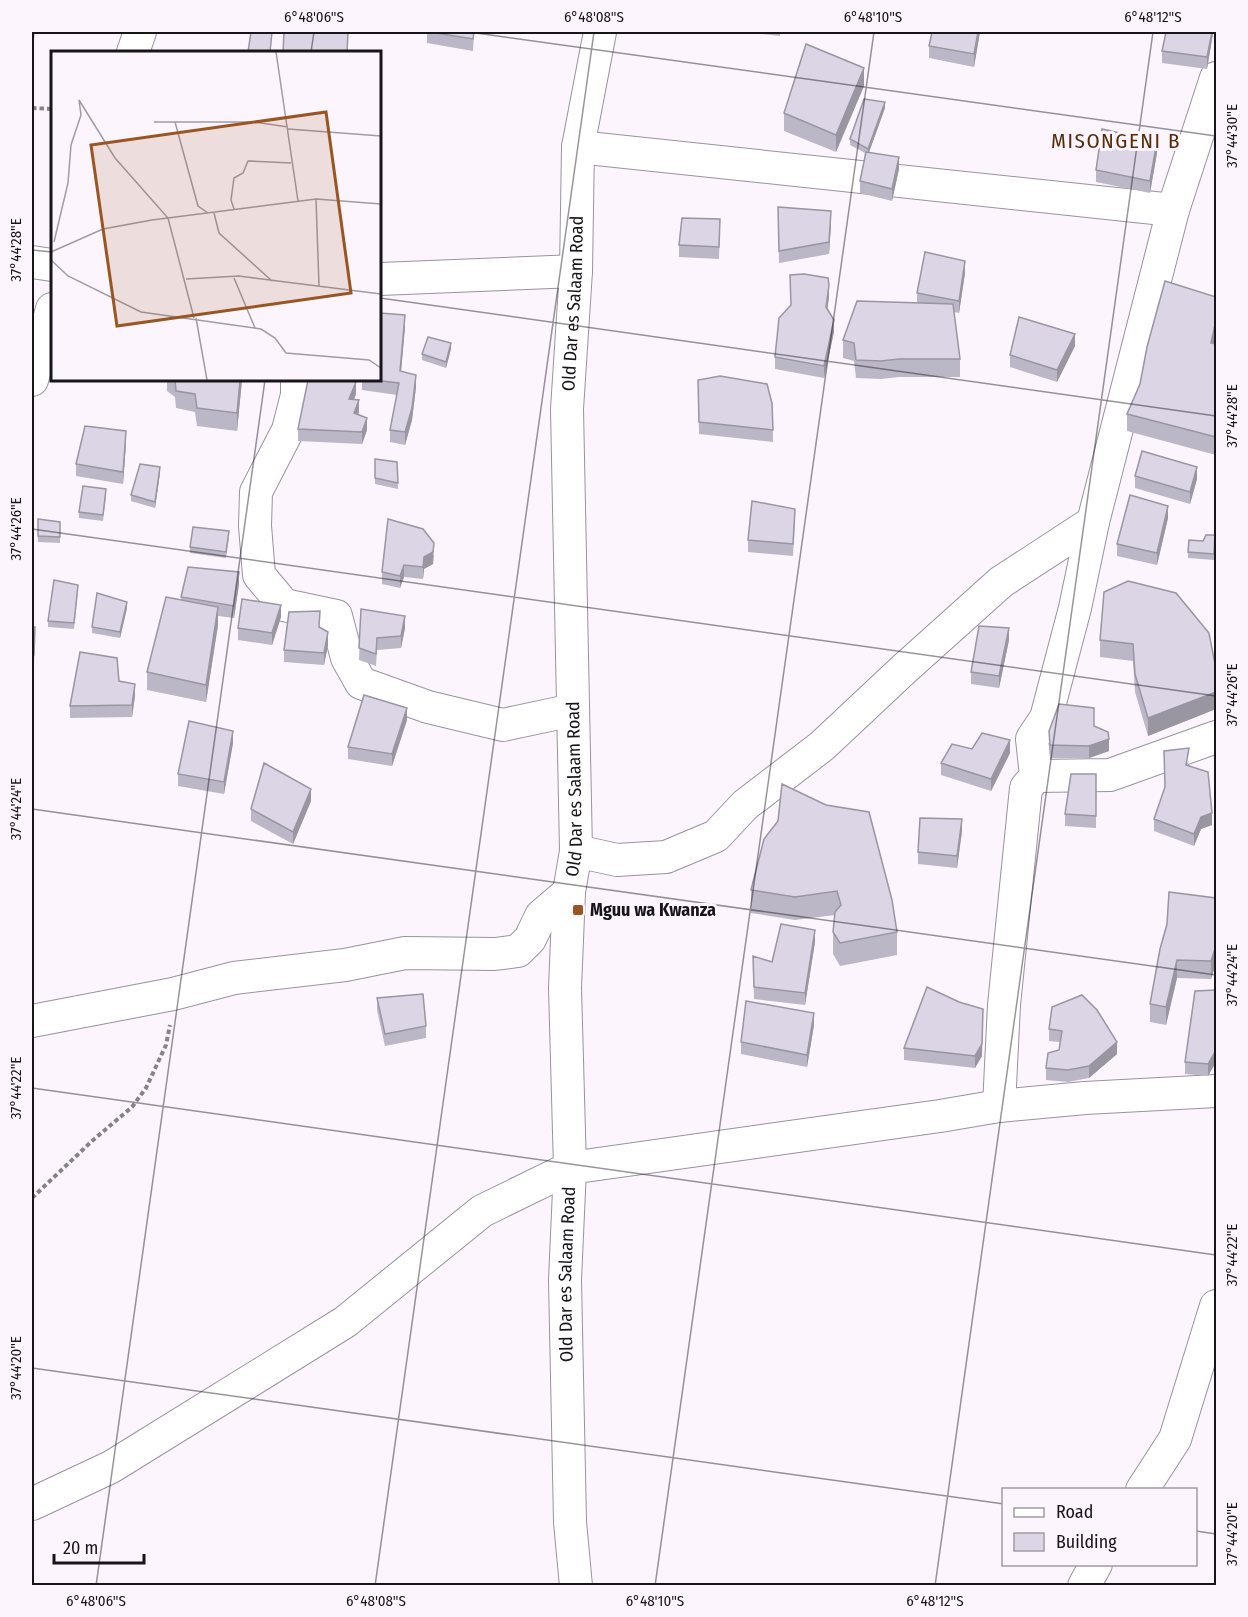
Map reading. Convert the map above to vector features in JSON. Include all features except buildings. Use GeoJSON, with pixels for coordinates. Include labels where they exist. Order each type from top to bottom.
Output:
{"type":"FeatureCollection","features":[{"type":"Feature","properties":{"kind":"street"},"geometry":{"type":"LineString","coordinates":[[133,51],[140,32]]}},
{"type":"Feature","properties":{"kind":"street","name":"Old Dar es Salaam Road"},"geometry":{"type":"LineString","coordinates":[[576,1586],[570,1522],[565,1280],[570,1168],[565,988],[569,892],[576,851],[567,409],[576,271],[578,147],[600,32]]}},
{"type":"Feature","properties":{"kind":"street"},"geometry":{"type":"LineString","coordinates":[[999,1106],[1004,1005],[1026,788],[1036,776],[1032,740],[1046,718],[1075,608],[1093,522],[1173,210],[1216,78]]}},
{"type":"Feature","properties":{"kind":"street"},"geometry":{"type":"LineString","coordinates":[[578,147],[1173,210]]}},
{"type":"Feature","properties":{"kind":"street"},"geometry":{"type":"LineString","coordinates":[[32,262],[51,265]]}},
{"type":"Feature","properties":{"kind":"street"},"geometry":{"type":"LineString","coordinates":[[381,279],[576,271]]}},
{"type":"Feature","properties":{"kind":"street"},"geometry":{"type":"LineString","coordinates":[[32,380],[51,313]]}},
{"type":"Feature","properties":{"kind":"street"},"geometry":{"type":"LineString","coordinates":[[297,381],[297,395],[288,430],[256,492],[255,526],[259,575],[284,605],[336,616],[347,658],[361,683],[428,707],[503,725],[573,710]]}},
{"type":"Feature","properties":{"kind":"street"},"geometry":{"type":"LineString","coordinates":[[576,851],[617,860],[666,857],[716,836],[745,805],[822,746],[903,669],[1001,582],[1093,522]]}},
{"type":"Feature","properties":{"kind":"street"},"geometry":{"type":"LineString","coordinates":[[1036,776],[1110,775],[1216,736]]}},
{"type":"Feature","properties":{"kind":"street"},"geometry":{"type":"LineString","coordinates":[[32,1021],[172,994],[234,978],[345,965],[405,953],[495,954],[518,951],[530,939],[541,916],[569,892]]}},
{"type":"Feature","properties":{"kind":"street"},"geometry":{"type":"LineString","coordinates":[[32,1504],[111,1467],[345,1322],[482,1211],[570,1168],[999,1106],[1085,1098],[1216,1091]]}},
{"type":"Feature","properties":{"kind":"street"},"geometry":{"type":"LineString","coordinates":[[1143,1488],[1175,1439],[1216,1306]]}},
{"type":"Feature","properties":{"kind":"street"},"geometry":{"type":"LineString","coordinates":[[1084,1586],[1095,1566]]}},
{"type":"Feature","properties":{"kind":"path"},"geometry":{"type":"LineString","coordinates":[[32,108],[51,109]]}},
{"type":"Feature","properties":{"kind":"path"},"geometry":{"type":"LineString","coordinates":[[32,1198],[132,1107],[146,1088],[166,1045],[172,994]]}},
{"type":"Feature","properties":{"kind":"place","name":"Mguu wa Kwanza"},"geometry":{"type":"Point","coordinates":[578,910]}},
{"type":"Feature","properties":{"kind":"district","name":"MISONGENI B"},"geometry":{"type":"Point","coordinates":[1116,141]}}]}
